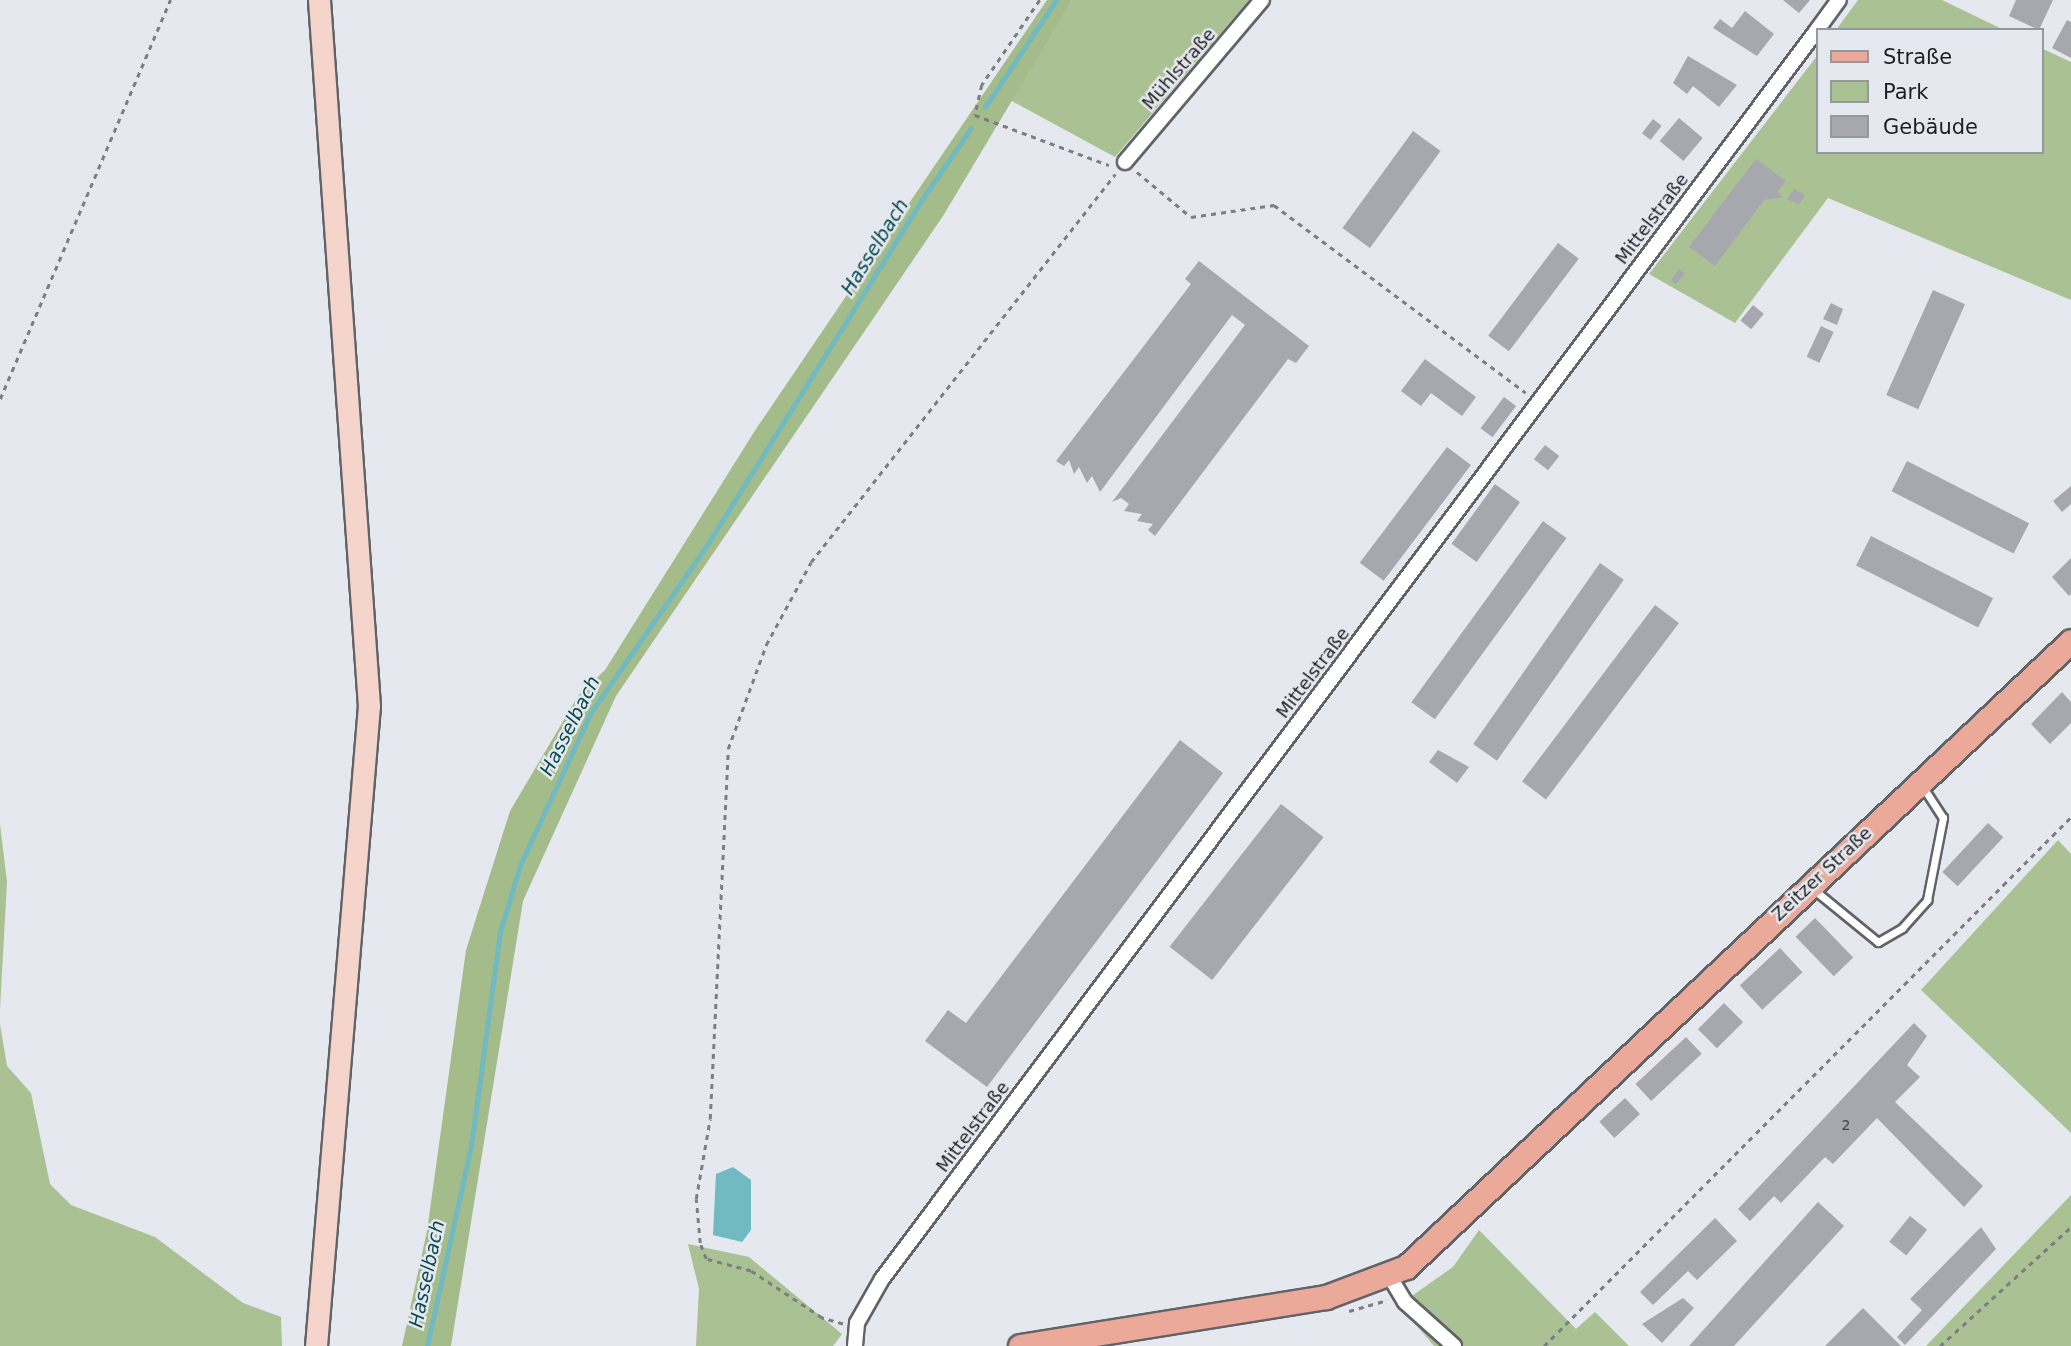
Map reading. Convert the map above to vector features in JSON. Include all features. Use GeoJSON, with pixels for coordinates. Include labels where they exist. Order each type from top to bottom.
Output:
{"type":"FeatureCollection","features":[{"type":"Feature","properties":{"kind":"main road","name":"Zeitzer Straße"},"geometry":{"type":"LineString","coordinates":[[1020,1346],[1326,1297],[1390,1277],[1420,1256],[2071,641]]}},
{"type":"Feature","properties":{"kind":"street"},"geometry":{"type":"LineString","coordinates":[[316,1346],[369,716],[319,0]]}},
{"type":"Feature","properties":{"kind":"street","name":"Mühlstraße"},"geometry":{"type":"LineString","coordinates":[[1125,162],[1262,0]]}},
{"type":"Feature","properties":{"kind":"street","name":"Mittelstraße"},"geometry":{"type":"LineString","coordinates":[[1818,28],[1839,0]]}},
{"type":"Feature","properties":{"kind":"street","name":"Mittelstraße"},"geometry":{"type":"LineString","coordinates":[[855,1346],[857,1323],[882,1279],[1815,33]]}},
{"type":"Feature","properties":{"kind":"street"},"geometry":{"type":"LineString","coordinates":[[1390,1277],[1405,1302],[1454,1346]]}},
{"type":"Feature","properties":{"kind":"lane"},"geometry":{"type":"LineString","coordinates":[[1810,886],[1878,942],[1902,928],[1927,900],[1943,818],[1920,782]]}},
{"type":"Feature","properties":{"kind":"path"},"geometry":{"type":"LineString","coordinates":[[0,399],[170,0]]}},
{"type":"Feature","properties":{"kind":"path"},"geometry":{"type":"LineString","coordinates":[[857,1323],[822,1318],[751,1271],[706,1259],[700,1243],[696,1199],[710,1119],[728,749],[766,645],[811,562],[1118,170],[975,115],[982,85],[1040,0]]}},
{"type":"Feature","properties":{"kind":"path"},"geometry":{"type":"LineString","coordinates":[[1125,162],[1191,217],[1273,205],[1537,401]]}},
{"type":"Feature","properties":{"kind":"path"},"geometry":{"type":"LineString","coordinates":[[1544,1346],[2071,817]]}},
{"type":"Feature","properties":{"kind":"path"},"geometry":{"type":"LineString","coordinates":[[1940,1346],[2071,1227]]}},
{"type":"Feature","properties":{"kind":"green space"},"geometry":{"type":"Polygon","coordinates":[[[1047,0],[1072,0],[943,216],[616,696],[523,901],[451,1346],[402,1346],[427,1231],[466,950],[510,811],[578,696],[605,670],[756,429],[1047,0]]]}},
{"type":"Feature","properties":{"kind":"green space"},"geometry":{"type":"Polygon","coordinates":[[[1072,0],[1249,0],[1115,157],[1008,99],[1072,0]]]}},
{"type":"Feature","properties":{"kind":"green space"},"geometry":{"type":"Polygon","coordinates":[[[1858,0],[1942,0],[2000,28],[1837,28],[1858,0]]]}},
{"type":"Feature","properties":{"kind":"green space"},"geometry":{"type":"Polygon","coordinates":[[[2043,49],[2071,62],[2071,300],[1828,198],[1735,323],[1649,274],[1815,59],[1815,154],[2043,154],[2043,49]]]}},
{"type":"Feature","properties":{"kind":"green space"},"geometry":{"type":"Polygon","coordinates":[[[0,824],[7,882],[0,1009],[0,824]]]}},
{"type":"Feature","properties":{"kind":"green space"},"geometry":{"type":"Polygon","coordinates":[[[2058,840],[2071,854],[2071,1133],[1921,990],[2058,840]]]}},
{"type":"Feature","properties":{"kind":"green space"},"geometry":{"type":"Polygon","coordinates":[[[0,1024],[7,1066],[31,1093],[50,1184],[71,1205],[155,1237],[243,1303],[281,1317],[282,1346],[0,1346],[0,1024]]]}},
{"type":"Feature","properties":{"kind":"green space"},"geometry":{"type":"Polygon","coordinates":[[[2071,1195],[2071,1346],[1926,1346],[2071,1195]]]}},
{"type":"Feature","properties":{"kind":"green space"},"geometry":{"type":"Polygon","coordinates":[[[1479,1230],[1576,1329],[1595,1312],[1629,1346],[1434,1346],[1399,1305],[1453,1267],[1479,1230]]]}},
{"type":"Feature","properties":{"kind":"green space"},"geometry":{"type":"Polygon","coordinates":[[[688,1244],[749,1257],[842,1334],[833,1346],[696,1346],[699,1289],[688,1244]]]}},
{"type":"Feature","properties":{"kind":"water"},"geometry":{"type":"Polygon","coordinates":[[[733,1167],[751,1180],[751,1230],[742,1242],[713,1235],[716,1174],[733,1167]]]}},
{"type":"Feature","properties":{"kind":"building"},"geometry":{"type":"Polygon","coordinates":[[[1783,0],[1810,0],[1799,13],[1783,0]]]}},
{"type":"Feature","properties":{"kind":"building"},"geometry":{"type":"Polygon","coordinates":[[[2016,0],[2053,0],[2040,28],[2009,16],[2016,0]]]}},
{"type":"Feature","properties":{"kind":"building"},"geometry":{"type":"Polygon","coordinates":[[[1745,11],[1774,34],[1757,56],[1713,28],[1720,19],[1732,28],[1745,11]]]}},
{"type":"Feature","properties":{"kind":"building"},"geometry":{"type":"Polygon","coordinates":[[[2067,20],[2071,22],[2071,58],[2052,48],[2067,20]]]}},
{"type":"Feature","properties":{"kind":"building"},"geometry":{"type":"Polygon","coordinates":[[[1688,56],[1737,85],[1719,107],[1693,86],[1687,94],[1673,83],[1688,56]]]}},
{"type":"Feature","properties":{"kind":"building"},"geometry":{"type":"Polygon","coordinates":[[[1679,118],[1703,138],[1683,161],[1660,141],[1679,118]]]}},
{"type":"Feature","properties":{"kind":"building"},"geometry":{"type":"Polygon","coordinates":[[[1653,119],[1662,126],[1651,140],[1642,133],[1653,119]]]}},
{"type":"Feature","properties":{"kind":"building"},"geometry":{"type":"Polygon","coordinates":[[[1413,131],[1441,151],[1370,248],[1342,228],[1413,131]]]}},
{"type":"Feature","properties":{"kind":"building"},"geometry":{"type":"Polygon","coordinates":[[[1756,159],[1786,181],[1777,192],[1783,197],[1764,200],[1715,266],[1689,247],[1756,159]]]}},
{"type":"Feature","properties":{"kind":"building"},"geometry":{"type":"Polygon","coordinates":[[[1794,189],[1805,195],[1799,204],[1787,199],[1794,189]]]}},
{"type":"Feature","properties":{"kind":"building"},"geometry":{"type":"Polygon","coordinates":[[[1558,243],[1579,259],[1509,351],[1488,336],[1558,243]]]}},
{"type":"Feature","properties":{"kind":"building"},"geometry":{"type":"Polygon","coordinates":[[[1199,261],[1309,346],[1296,363],[1288,359],[1155,536],[1148,530],[1153,524],[1137,521],[1142,514],[1124,511],[1129,504],[1121,498],[1112,502],[1245,325],[1232,315],[1100,492],[1092,476],[1087,483],[1079,467],[1074,474],[1069,460],[1064,466],[1056,461],[1191,284],[1185,279],[1199,261]]]}},
{"type":"Feature","properties":{"kind":"building"},"geometry":{"type":"Polygon","coordinates":[[[1679,269],[1685,273],[1676,284],[1671,280],[1679,269]]]}},
{"type":"Feature","properties":{"kind":"building"},"geometry":{"type":"Polygon","coordinates":[[[1933,290],[1965,304],[1918,409],[1886,395],[1933,290]]]}},
{"type":"Feature","properties":{"kind":"building"},"geometry":{"type":"Polygon","coordinates":[[[1831,303],[1843,309],[1837,325],[1823,319],[1831,303]]]}},
{"type":"Feature","properties":{"kind":"building"},"geometry":{"type":"Polygon","coordinates":[[[1753,305],[1764,314],[1751,329],[1740,321],[1753,305]]]}},
{"type":"Feature","properties":{"kind":"building"},"geometry":{"type":"Polygon","coordinates":[[[1821,326],[1834,332],[1819,363],[1807,357],[1821,326]]]}},
{"type":"Feature","properties":{"kind":"building"},"geometry":{"type":"Polygon","coordinates":[[[1425,359],[1476,397],[1462,416],[1431,393],[1421,406],[1401,391],[1425,359]]]}},
{"type":"Feature","properties":{"kind":"building"},"geometry":{"type":"Polygon","coordinates":[[[1504,397],[1516,406],[1493,437],[1481,428],[1504,397]]]}},
{"type":"Feature","properties":{"kind":"building"},"geometry":{"type":"Polygon","coordinates":[[[1545,445],[1559,456],[1548,470],[1534,459],[1545,445]]]}},
{"type":"Feature","properties":{"kind":"building"},"geometry":{"type":"Polygon","coordinates":[[[1447,447],[1471,465],[1384,581],[1360,563],[1447,447]]]}},
{"type":"Feature","properties":{"kind":"building"},"geometry":{"type":"Polygon","coordinates":[[[1907,461],[2029,523],[2014,553],[1892,491],[1907,461]]]}},
{"type":"Feature","properties":{"kind":"building"},"geometry":{"type":"Polygon","coordinates":[[[1495,484],[1520,502],[1477,562],[1452,544],[1495,484]]]}},
{"type":"Feature","properties":{"kind":"building"},"geometry":{"type":"Polygon","coordinates":[[[2071,486],[2071,504],[2062,512],[2053,501],[2071,486]]]}},
{"type":"Feature","properties":{"kind":"building"},"geometry":{"type":"Polygon","coordinates":[[[1543,521],[1566,538],[1435,719],[1411,702],[1543,521]]]}},
{"type":"Feature","properties":{"kind":"building"},"geometry":{"type":"Polygon","coordinates":[[[1871,536],[1993,598],[1978,628],[1856,565],[1871,536]]]}},
{"type":"Feature","properties":{"kind":"building"},"geometry":{"type":"Polygon","coordinates":[[[2071,558],[2071,594],[2069,596],[2052,577],[2071,558]]]}},
{"type":"Feature","properties":{"kind":"building"},"geometry":{"type":"Polygon","coordinates":[[[1600,563],[1624,580],[1497,761],[1473,744],[1600,563]]]}},
{"type":"Feature","properties":{"kind":"building"},"geometry":{"type":"Polygon","coordinates":[[[1655,605],[1679,623],[1546,800],[1522,781],[1655,605]]]}},
{"type":"Feature","properties":{"kind":"building"},"geometry":{"type":"Polygon","coordinates":[[[2062,692],[2071,702],[2071,723],[2050,744],[2031,724],[2062,692]]]}},
{"type":"Feature","properties":{"kind":"building"},"geometry":{"type":"Polygon","coordinates":[[[1180,740],[1223,773],[987,1087],[925,1041],[948,1010],[966,1023],[1180,740]]]}},
{"type":"Feature","properties":{"kind":"building"},"geometry":{"type":"Polygon","coordinates":[[[1438,750],[1469,767],[1457,783],[1429,762],[1438,750]]]}},
{"type":"Feature","properties":{"kind":"building"},"geometry":{"type":"Polygon","coordinates":[[[1281,804],[1324,837],[1212,980],[1170,947],[1281,804]]]}},
{"type":"Feature","properties":{"kind":"building"},"geometry":{"type":"Polygon","coordinates":[[[1988,823],[2003,837],[1958,886],[1942,872],[1988,823]]]}},
{"type":"Feature","properties":{"kind":"building"},"geometry":{"type":"Polygon","coordinates":[[[1815,918],[1853,958],[1834,976],[1796,937],[1815,918]]]}},
{"type":"Feature","properties":{"kind":"building"},"geometry":{"type":"Polygon","coordinates":[[[1780,948],[1803,972],[1762,1010],[1740,986],[1780,948]]]}},
{"type":"Feature","properties":{"kind":"building"},"geometry":{"type":"Polygon","coordinates":[[[1724,1003],[1743,1022],[1717,1048],[1698,1029],[1724,1003]]]}},
{"type":"Feature","properties":{"kind":"building"},"geometry":{"type":"Polygon","coordinates":[[[1914,1023],[1927,1036],[1907,1065],[1920,1077],[1895,1102],[1983,1186],[1964,1207],[1877,1118],[1833,1164],[1825,1157],[1781,1203],[1774,1196],[1750,1221],[1738,1209],[1914,1023]]]}},
{"type":"Feature","properties":{"kind":"building"},"geometry":{"type":"Polygon","coordinates":[[[1686,1037],[1702,1054],[1651,1101],[1636,1084],[1686,1037]]]}},
{"type":"Feature","properties":{"kind":"building"},"geometry":{"type":"Polygon","coordinates":[[[1625,1098],[1640,1114],[1614,1138],[1599,1122],[1625,1098]]]}},
{"type":"Feature","properties":{"kind":"building"},"geometry":{"type":"Polygon","coordinates":[[[1818,1202],[1844,1226],[1734,1346],[1689,1346],[1818,1202]]]}},
{"type":"Feature","properties":{"kind":"building"},"geometry":{"type":"Polygon","coordinates":[[[1910,1216],[1927,1230],[1906,1255],[1889,1242],[1910,1216]]]}},
{"type":"Feature","properties":{"kind":"building"},"geometry":{"type":"Polygon","coordinates":[[[1715,1218],[1737,1241],[1697,1280],[1688,1271],[1653,1305],[1640,1292],[1715,1218]]]}},
{"type":"Feature","properties":{"kind":"building"},"geometry":{"type":"Polygon","coordinates":[[[1981,1227],[1996,1249],[1905,1345],[1897,1337],[1922,1310],[1910,1299],[1981,1227]]]}},
{"type":"Feature","properties":{"kind":"building"},"geometry":{"type":"Polygon","coordinates":[[[1683,1298],[1694,1308],[1662,1343],[1642,1324],[1683,1298]]]}},
{"type":"Feature","properties":{"kind":"building"},"geometry":{"type":"Polygon","coordinates":[[[1863,1308],[1901,1346],[1825,1346],[1863,1308]]]}},
{"type":"Feature","properties":{"kind":"waterway","name":"Hasselbach"},"geometry":{"type":"LineString","coordinates":[[985,107],[1056,0]]}},
{"type":"Feature","properties":{"kind":"waterway","name":"Hasselbach"},"geometry":{"type":"LineString","coordinates":[[929,189],[971,128]]}},
{"type":"Feature","properties":{"kind":"waterway","name":"Hasselbach"},"geometry":{"type":"LineString","coordinates":[[427,1346],[471,1146],[500,932],[520,865],[591,712],[707,545],[929,189]]}}]}
